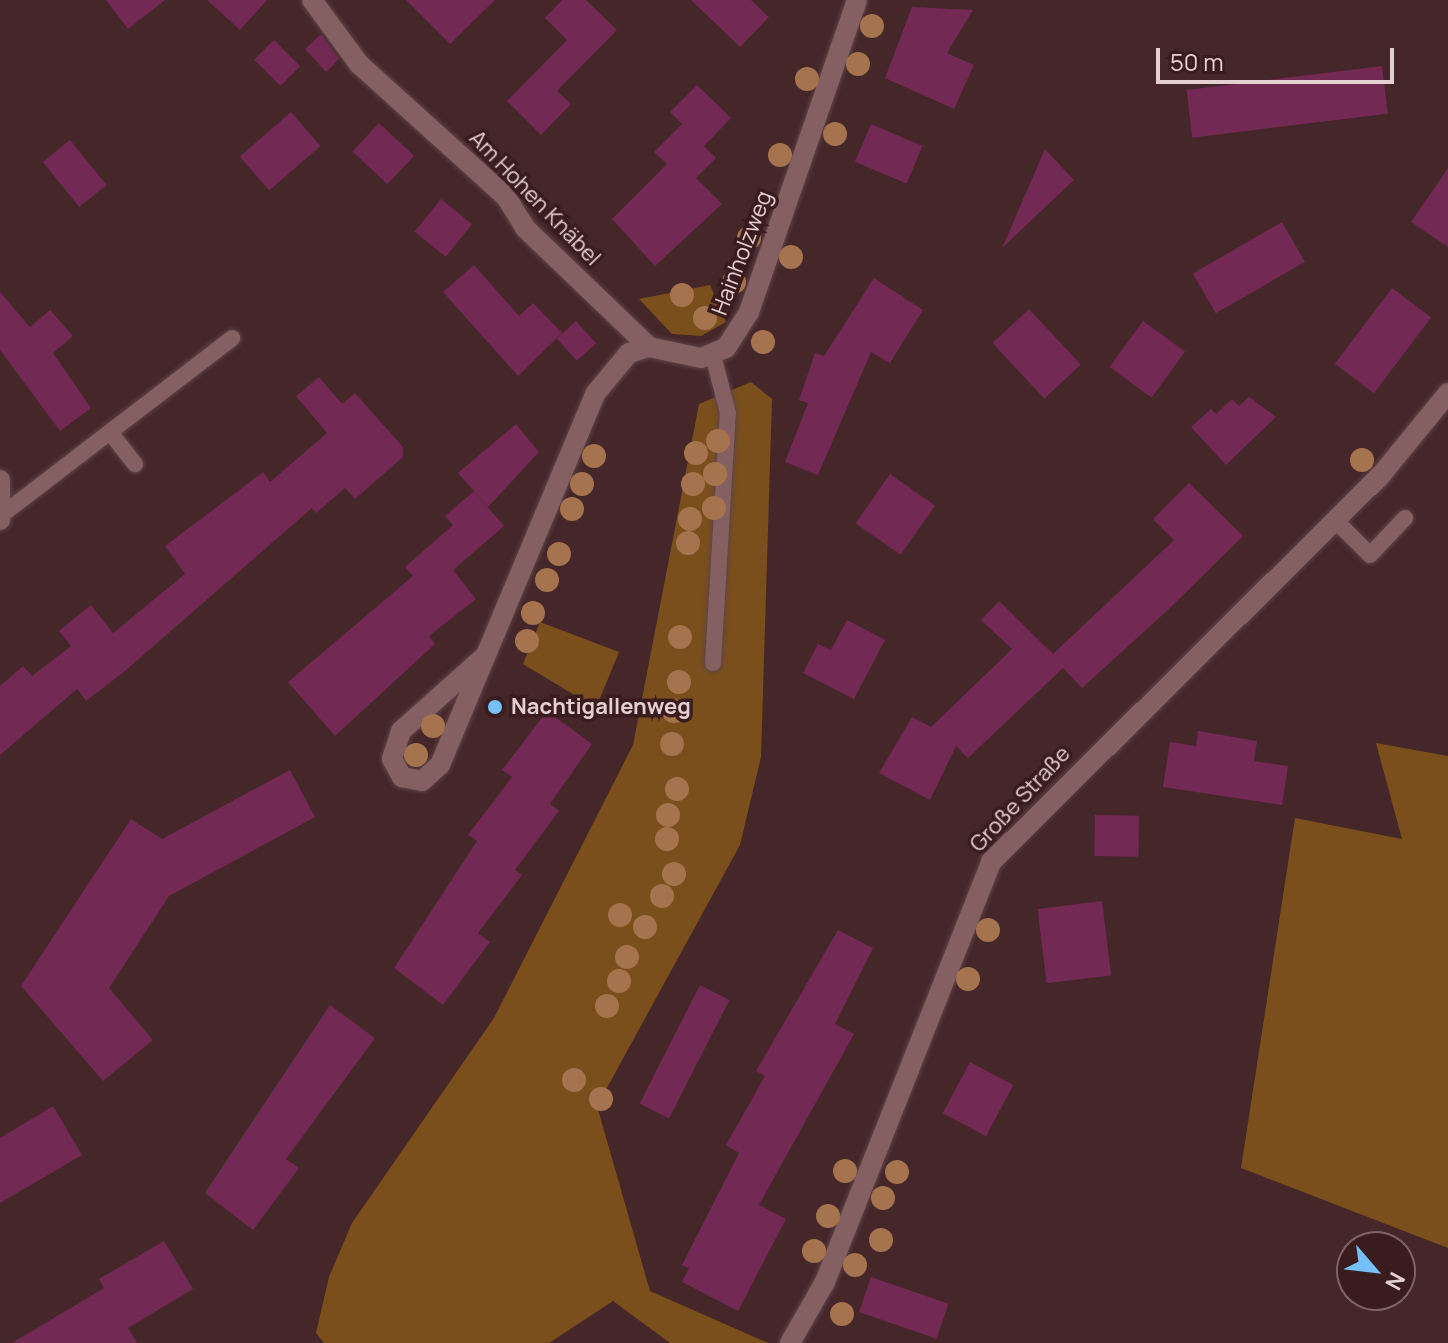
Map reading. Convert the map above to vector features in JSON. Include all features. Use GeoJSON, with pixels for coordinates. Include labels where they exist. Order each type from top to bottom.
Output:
{"type":"FeatureCollection","features":[{"type":"Feature","properties":{"kind":"street","name":"Am Hohen Knäbel"},"geometry":{"type":"LineString","coordinates":[[312,0],[359,64],[506,197],[525,228],[649,347]]}},
{"type":"Feature","properties":{"kind":"street","name":"Hainholzweg"},"geometry":{"type":"LineString","coordinates":[[713,355],[749,312],[857,0]]}},
{"type":"Feature","properties":{"kind":"street"},"geometry":{"type":"LineString","coordinates":[[485,656],[401,731],[392,759],[402,777],[422,781],[440,765],[595,394],[610,369],[649,347],[713,355]]}},
{"type":"Feature","properties":{"kind":"street","name":"Große Straße"},"geometry":{"type":"LineString","coordinates":[[790,1343],[825,1282],[991,862],[1335,520],[1448,393]]}},
{"type":"Feature","properties":{"kind":"street"},"geometry":{"type":"LineString","coordinates":[[0,480],[2,517]]}},
{"type":"Feature","properties":{"kind":"lane"},"geometry":{"type":"LineString","coordinates":[[2,517],[232,338]]}},
{"type":"Feature","properties":{"kind":"lane"},"geometry":{"type":"LineString","coordinates":[[713,355],[728,413],[713,663]]}},
{"type":"Feature","properties":{"kind":"lane"},"geometry":{"type":"LineString","coordinates":[[110,432],[135,464]]}},
{"type":"Feature","properties":{"kind":"lane"},"geometry":{"type":"LineString","coordinates":[[1335,520],[1370,555],[1405,518]]}},
{"type":"Feature","properties":{"kind":"shaded area"},"geometry":{"type":"Polygon","coordinates":[[[710,285],[726,322],[701,336],[672,334],[639,299],[710,285]]]}},
{"type":"Feature","properties":{"kind":"shaded area"},"geometry":{"type":"Polygon","coordinates":[[[751,382],[772,399],[761,757],[740,845],[597,1106],[650,1291],[768,1343],[670,1343],[613,1301],[549,1343],[324,1343],[316,1333],[329,1277],[352,1223],[494,1018],[633,745],[699,404],[751,382]]]}},
{"type":"Feature","properties":{"kind":"shaded area"},"geometry":{"type":"Polygon","coordinates":[[[540,622],[619,652],[596,708],[523,664],[540,622]]]}},
{"type":"Feature","properties":{"kind":"shaded area"},"geometry":{"type":"Polygon","coordinates":[[[1376,743],[1448,756],[1448,1248],[1416,1236],[1416,1231],[1404,1231],[1241,1168],[1295,818],[1402,839],[1376,743]]]}},
{"type":"Feature","properties":{"kind":"building"},"geometry":{"type":"Polygon","coordinates":[[[106,0],[165,0],[128,29],[106,0]]]}},
{"type":"Feature","properties":{"kind":"building"},"geometry":{"type":"Polygon","coordinates":[[[207,0],[267,0],[240,30],[207,0]]]}},
{"type":"Feature","properties":{"kind":"building"},"geometry":{"type":"Polygon","coordinates":[[[406,0],[495,0],[450,44],[406,0]]]}},
{"type":"Feature","properties":{"kind":"building"},"geometry":{"type":"Polygon","coordinates":[[[562,0],[586,0],[617,30],[557,91],[571,104],[541,135],[507,101],[567,40],[545,18],[562,0]]]}},
{"type":"Feature","properties":{"kind":"building"},"geometry":{"type":"Polygon","coordinates":[[[691,0],[751,0],[769,17],[740,47],[691,0]]]}},
{"type":"Feature","properties":{"kind":"building"},"geometry":{"type":"Polygon","coordinates":[[[912,7],[973,10],[947,53],[974,65],[954,109],[885,78],[912,7]]]}},
{"type":"Feature","properties":{"kind":"building"},"geometry":{"type":"Polygon","coordinates":[[[321,34],[339,59],[326,72],[305,49],[321,34]]]}},
{"type":"Feature","properties":{"kind":"building"},"geometry":{"type":"Polygon","coordinates":[[[274,40],[300,66],[280,86],[254,60],[274,40]]]}},
{"type":"Feature","properties":{"kind":"building"},"geometry":{"type":"Polygon","coordinates":[[[1382,66],[1388,114],[1192,138],[1186,90],[1382,66]]]}},
{"type":"Feature","properties":{"kind":"building"},"geometry":{"type":"Polygon","coordinates":[[[697,85],[731,118],[704,146],[716,158],[696,178],[722,204],[655,266],[612,219],[667,164],[654,152],[682,124],[670,112],[697,85]]]}},
{"type":"Feature","properties":{"kind":"building"},"geometry":{"type":"Polygon","coordinates":[[[291,112],[321,146],[269,191],[240,157],[291,112]]]}},
{"type":"Feature","properties":{"kind":"building"},"geometry":{"type":"Polygon","coordinates":[[[379,123],[414,156],[388,184],[352,152],[379,123]]]}},
{"type":"Feature","properties":{"kind":"building"},"geometry":{"type":"Polygon","coordinates":[[[871,124],[923,146],[907,184],[855,162],[871,124]]]}},
{"type":"Feature","properties":{"kind":"building"},"geometry":{"type":"Polygon","coordinates":[[[70,140],[107,185],[79,207],[43,162],[70,140]]]}},
{"type":"Feature","properties":{"kind":"building"},"geometry":{"type":"Polygon","coordinates":[[[1045,149],[1074,180],[1002,248],[1045,149]]]}},
{"type":"Feature","properties":{"kind":"building"},"geometry":{"type":"Polygon","coordinates":[[[1448,168],[1448,247],[1411,222],[1448,168]]]}},
{"type":"Feature","properties":{"kind":"building"},"geometry":{"type":"Polygon","coordinates":[[[441,199],[472,224],[446,257],[415,232],[441,199]]]}},
{"type":"Feature","properties":{"kind":"building"},"geometry":{"type":"Polygon","coordinates":[[[1282,222],[1305,262],[1216,313],[1193,274],[1282,222]]]}},
{"type":"Feature","properties":{"kind":"building"},"geometry":{"type":"Polygon","coordinates":[[[474,265],[519,316],[533,303],[562,333],[518,376],[443,292],[474,265]]]}},
{"type":"Feature","properties":{"kind":"building"},"geometry":{"type":"Polygon","coordinates":[[[874,278],[923,310],[890,363],[871,352],[818,475],[785,462],[808,403],[799,400],[815,353],[824,356],[874,278]]]}},
{"type":"Feature","properties":{"kind":"building"},"geometry":{"type":"Polygon","coordinates":[[[1392,288],[1431,317],[1374,393],[1335,364],[1392,288]]]}},
{"type":"Feature","properties":{"kind":"building"},"geometry":{"type":"Polygon","coordinates":[[[0,292],[30,327],[50,310],[73,336],[53,353],[91,408],[60,431],[0,350],[0,292]]]}},
{"type":"Feature","properties":{"kind":"building"},"geometry":{"type":"Polygon","coordinates":[[[1029,309],[1081,365],[1044,399],[992,343],[1029,309]]]}},
{"type":"Feature","properties":{"kind":"building"},"geometry":{"type":"Polygon","coordinates":[[[576,321],[596,343],[577,361],[557,338],[576,321]]]}},
{"type":"Feature","properties":{"kind":"building"},"geometry":{"type":"Polygon","coordinates":[[[1143,321],[1185,352],[1152,398],[1109,367],[1143,321]]]}},
{"type":"Feature","properties":{"kind":"building"},"geometry":{"type":"Polygon","coordinates":[[[319,377],[342,404],[355,393],[403,447],[403,457],[355,499],[345,488],[316,513],[312,508],[125,671],[86,701],[77,689],[0,755],[0,686],[23,666],[32,676],[71,646],[59,631],[91,605],[113,633],[185,574],[165,546],[263,472],[270,482],[327,433],[296,396],[319,377]]]}},
{"type":"Feature","properties":{"kind":"building"},"geometry":{"type":"Polygon","coordinates":[[[1249,397],[1276,417],[1226,465],[1191,427],[1211,409],[1216,414],[1232,399],[1239,406],[1249,397]]]}},
{"type":"Feature","properties":{"kind":"building"},"geometry":{"type":"Polygon","coordinates":[[[516,424],[539,452],[488,507],[458,473],[516,424]]]}},
{"type":"Feature","properties":{"kind":"building"},"geometry":{"type":"Polygon","coordinates":[[[890,474],[935,506],[901,555],[856,523],[890,474]]]}},
{"type":"Feature","properties":{"kind":"building"},"geometry":{"type":"Polygon","coordinates":[[[1189,483],[1243,536],[1169,609],[1082,688],[1063,668],[968,758],[956,746],[930,800],[879,773],[912,717],[931,727],[1012,649],[981,620],[999,601],[1053,654],[1174,540],[1153,519],[1189,483]]]}},
{"type":"Feature","properties":{"kind":"building"},"geometry":{"type":"Polygon","coordinates":[[[474,491],[504,526],[453,570],[476,599],[429,636],[435,644],[335,736],[288,682],[413,576],[405,567],[453,525],[445,516],[474,491]]]}},
{"type":"Feature","properties":{"kind":"building"},"geometry":{"type":"Polygon","coordinates":[[[847,620],[885,640],[854,699],[803,673],[818,644],[831,650],[847,620]]]}},
{"type":"Feature","properties":{"kind":"building"},"geometry":{"type":"Polygon","coordinates":[[[547,711],[592,744],[550,804],[559,811],[515,870],[522,875],[478,933],[490,942],[443,1005],[394,968],[477,841],[468,835],[512,777],[502,770],[547,711]]]}},
{"type":"Feature","properties":{"kind":"building"},"geometry":{"type":"Polygon","coordinates":[[[1198,731],[1257,741],[1254,761],[1288,766],[1282,805],[1163,787],[1170,742],[1196,746],[1198,731]]]}},
{"type":"Feature","properties":{"kind":"building"},"geometry":{"type":"Polygon","coordinates":[[[290,770],[315,817],[169,896],[109,988],[153,1040],[103,1081],[21,986],[131,819],[162,839],[290,770]]]}},
{"type":"Feature","properties":{"kind":"building"},"geometry":{"type":"Polygon","coordinates":[[[1095,815],[1139,816],[1138,857],[1094,856],[1095,815]]]}},
{"type":"Feature","properties":{"kind":"building"},"geometry":{"type":"Polygon","coordinates":[[[1102,901],[1111,975],[1047,983],[1037,909],[1102,901]]]}},
{"type":"Feature","properties":{"kind":"building"},"geometry":{"type":"Polygon","coordinates":[[[838,930],[873,948],[835,1024],[854,1034],[759,1205],[786,1219],[738,1311],[682,1282],[689,1268],[682,1265],[739,1153],[726,1145],[765,1076],[756,1071],[838,930]]]}},
{"type":"Feature","properties":{"kind":"building"},"geometry":{"type":"Polygon","coordinates":[[[700,985],[729,1000],[669,1118],[640,1104],[700,985]]]}},
{"type":"Feature","properties":{"kind":"building"},"geometry":{"type":"Polygon","coordinates":[[[330,1005],[375,1038],[286,1159],[299,1168],[253,1230],[205,1193],[330,1005]]]}},
{"type":"Feature","properties":{"kind":"building"},"geometry":{"type":"Polygon","coordinates":[[[970,1062],[1013,1085],[986,1136],[943,1113],[970,1062]]]}},
{"type":"Feature","properties":{"kind":"building"},"geometry":{"type":"Polygon","coordinates":[[[53,1106],[82,1155],[0,1203],[0,1138],[53,1106]]]}},
{"type":"Feature","properties":{"kind":"building"},"geometry":{"type":"Polygon","coordinates":[[[164,1241],[193,1289],[128,1328],[137,1343],[12,1343],[104,1288],[99,1279],[164,1241]]]}},
{"type":"Feature","properties":{"kind":"building"},"geometry":{"type":"Polygon","coordinates":[[[871,1277],[949,1304],[936,1339],[859,1312],[871,1277]]]}},
{"type":"Feature","properties":{"kind":"place","name":"Nachtigallenweg"},"geometry":{"type":"Point","coordinates":[495,707]}}]}
